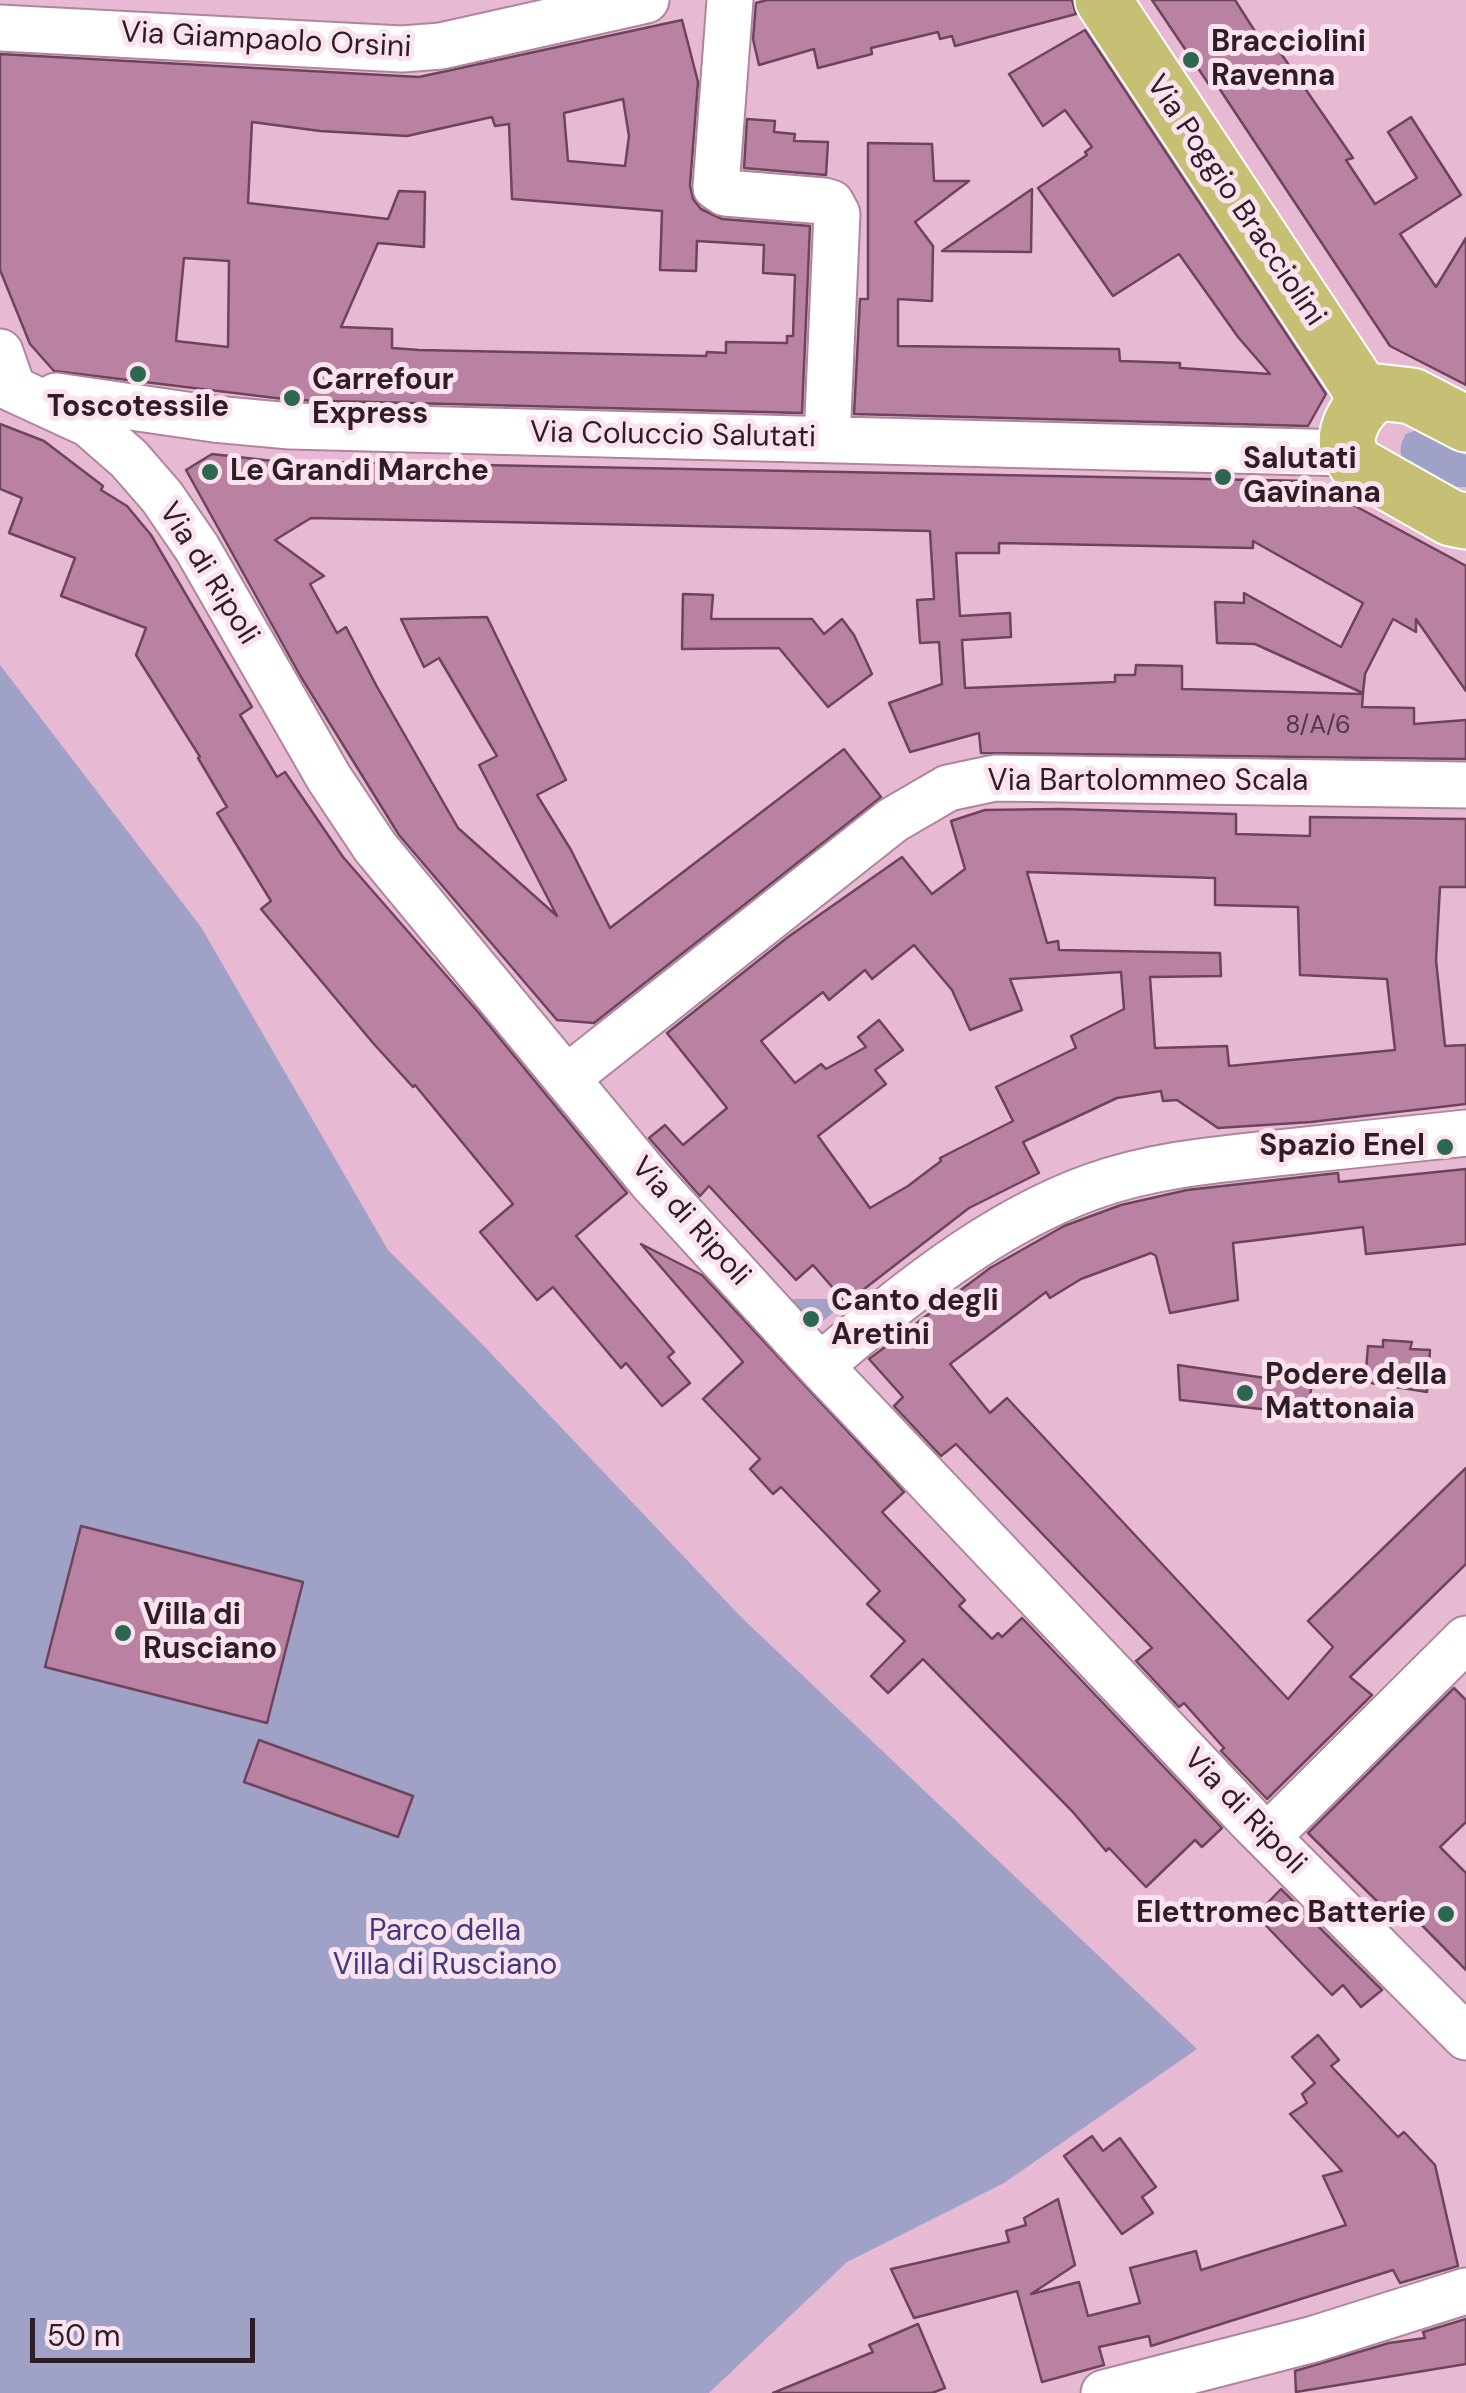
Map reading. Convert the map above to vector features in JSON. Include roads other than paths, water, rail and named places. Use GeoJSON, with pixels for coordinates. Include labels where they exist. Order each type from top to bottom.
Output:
{"type":"FeatureCollection","features":[{"type":"Feature","properties":{"kind":"main road","name":"Via Poggio Bracciolini"},"geometry":{"type":"LineString","coordinates":[[1102,0],[1360,388],[1355,428]]}},
{"type":"Feature","properties":{"kind":"main road"},"geometry":{"type":"LineString","coordinates":[[1461,525],[1355,464],[1355,428],[1378,392],[1402,393],[1423,400],[1466,424]]}},
{"type":"Feature","properties":{"kind":"street","name":"Via Giampaolo Orsini"},"geometry":{"type":"LineString","coordinates":[[0,28],[402,49],[441,46],[646,0]]}},
{"type":"Feature","properties":{"kind":"street"},"geometry":{"type":"LineString","coordinates":[[730,0],[716,187],[725,193],[824,201],[831,203],[836,214],[828,439]]}},
{"type":"Feature","properties":{"kind":"street","name":"Via Coluccio Salutati"},"geometry":{"type":"LineString","coordinates":[[4,376],[136,409],[290,426],[828,439],[1355,428]]}},
{"type":"Feature","properties":{"kind":"street","name":"Via di Ripoli"},"geometry":{"type":"LineString","coordinates":[[4,376],[90,424],[154,487],[197,548],[358,824],[652,1181],[820,1366],[1268,1837],[1466,2037]]}},
{"type":"Feature","properties":{"kind":"street","name":"Via Bartolommeo Scala"},"geometry":{"type":"LineString","coordinates":[[568,1077],[893,820],[948,788],[995,778],[1466,785]]}},
{"type":"Feature","properties":{"kind":"street"},"geometry":{"type":"LineString","coordinates":[[820,1366],[921,1283],[998,1232],[1088,1188],[1143,1171],[1200,1161],[1466,1133]]}},
{"type":"Feature","properties":{"kind":"street"},"geometry":{"type":"LineString","coordinates":[[1268,1837],[1466,1639]]}},
{"type":"Feature","properties":{"kind":"street"},"geometry":{"type":"LineString","coordinates":[[1104,2393],[1314,2339],[1466,2290]]}},
{"type":"Feature","properties":{"kind":"place","name":"Bracciolini Ravenna"},"geometry":{"type":"Point","coordinates":[1191,60]}},
{"type":"Feature","properties":{"kind":"place","name":"Toscotessile"},"geometry":{"type":"Point","coordinates":[138,374]}},
{"type":"Feature","properties":{"kind":"place","name":"Carrefour Express"},"geometry":{"type":"Point","coordinates":[292,398]}},
{"type":"Feature","properties":{"kind":"place","name":"Le Grandi Marche"},"geometry":{"type":"Point","coordinates":[210,472]}},
{"type":"Feature","properties":{"kind":"place","name":"Salutati Gavinana"},"geometry":{"type":"Point","coordinates":[1223,477]}},
{"type":"Feature","properties":{"kind":"place","name":"Spazio Enel"},"geometry":{"type":"Point","coordinates":[1445,1147]}},
{"type":"Feature","properties":{"kind":"place","name":"Canto degli Aretini"},"geometry":{"type":"Point","coordinates":[811,1319]}},
{"type":"Feature","properties":{"kind":"place","name":"Podere della Mattonaia"},"geometry":{"type":"Point","coordinates":[1245,1393]}},
{"type":"Feature","properties":{"kind":"place","name":"Villa di Rusciano"},"geometry":{"type":"Point","coordinates":[123,1633]}},
{"type":"Feature","properties":{"kind":"place","name":"Elettromec Batterie"},"geometry":{"type":"Point","coordinates":[1446,1914]}},
{"type":"Feature","properties":{"kind":"park label","name":"Parco della Villa di Rusciano"},"geometry":{"type":"Point","coordinates":[445,1949]}}]}
